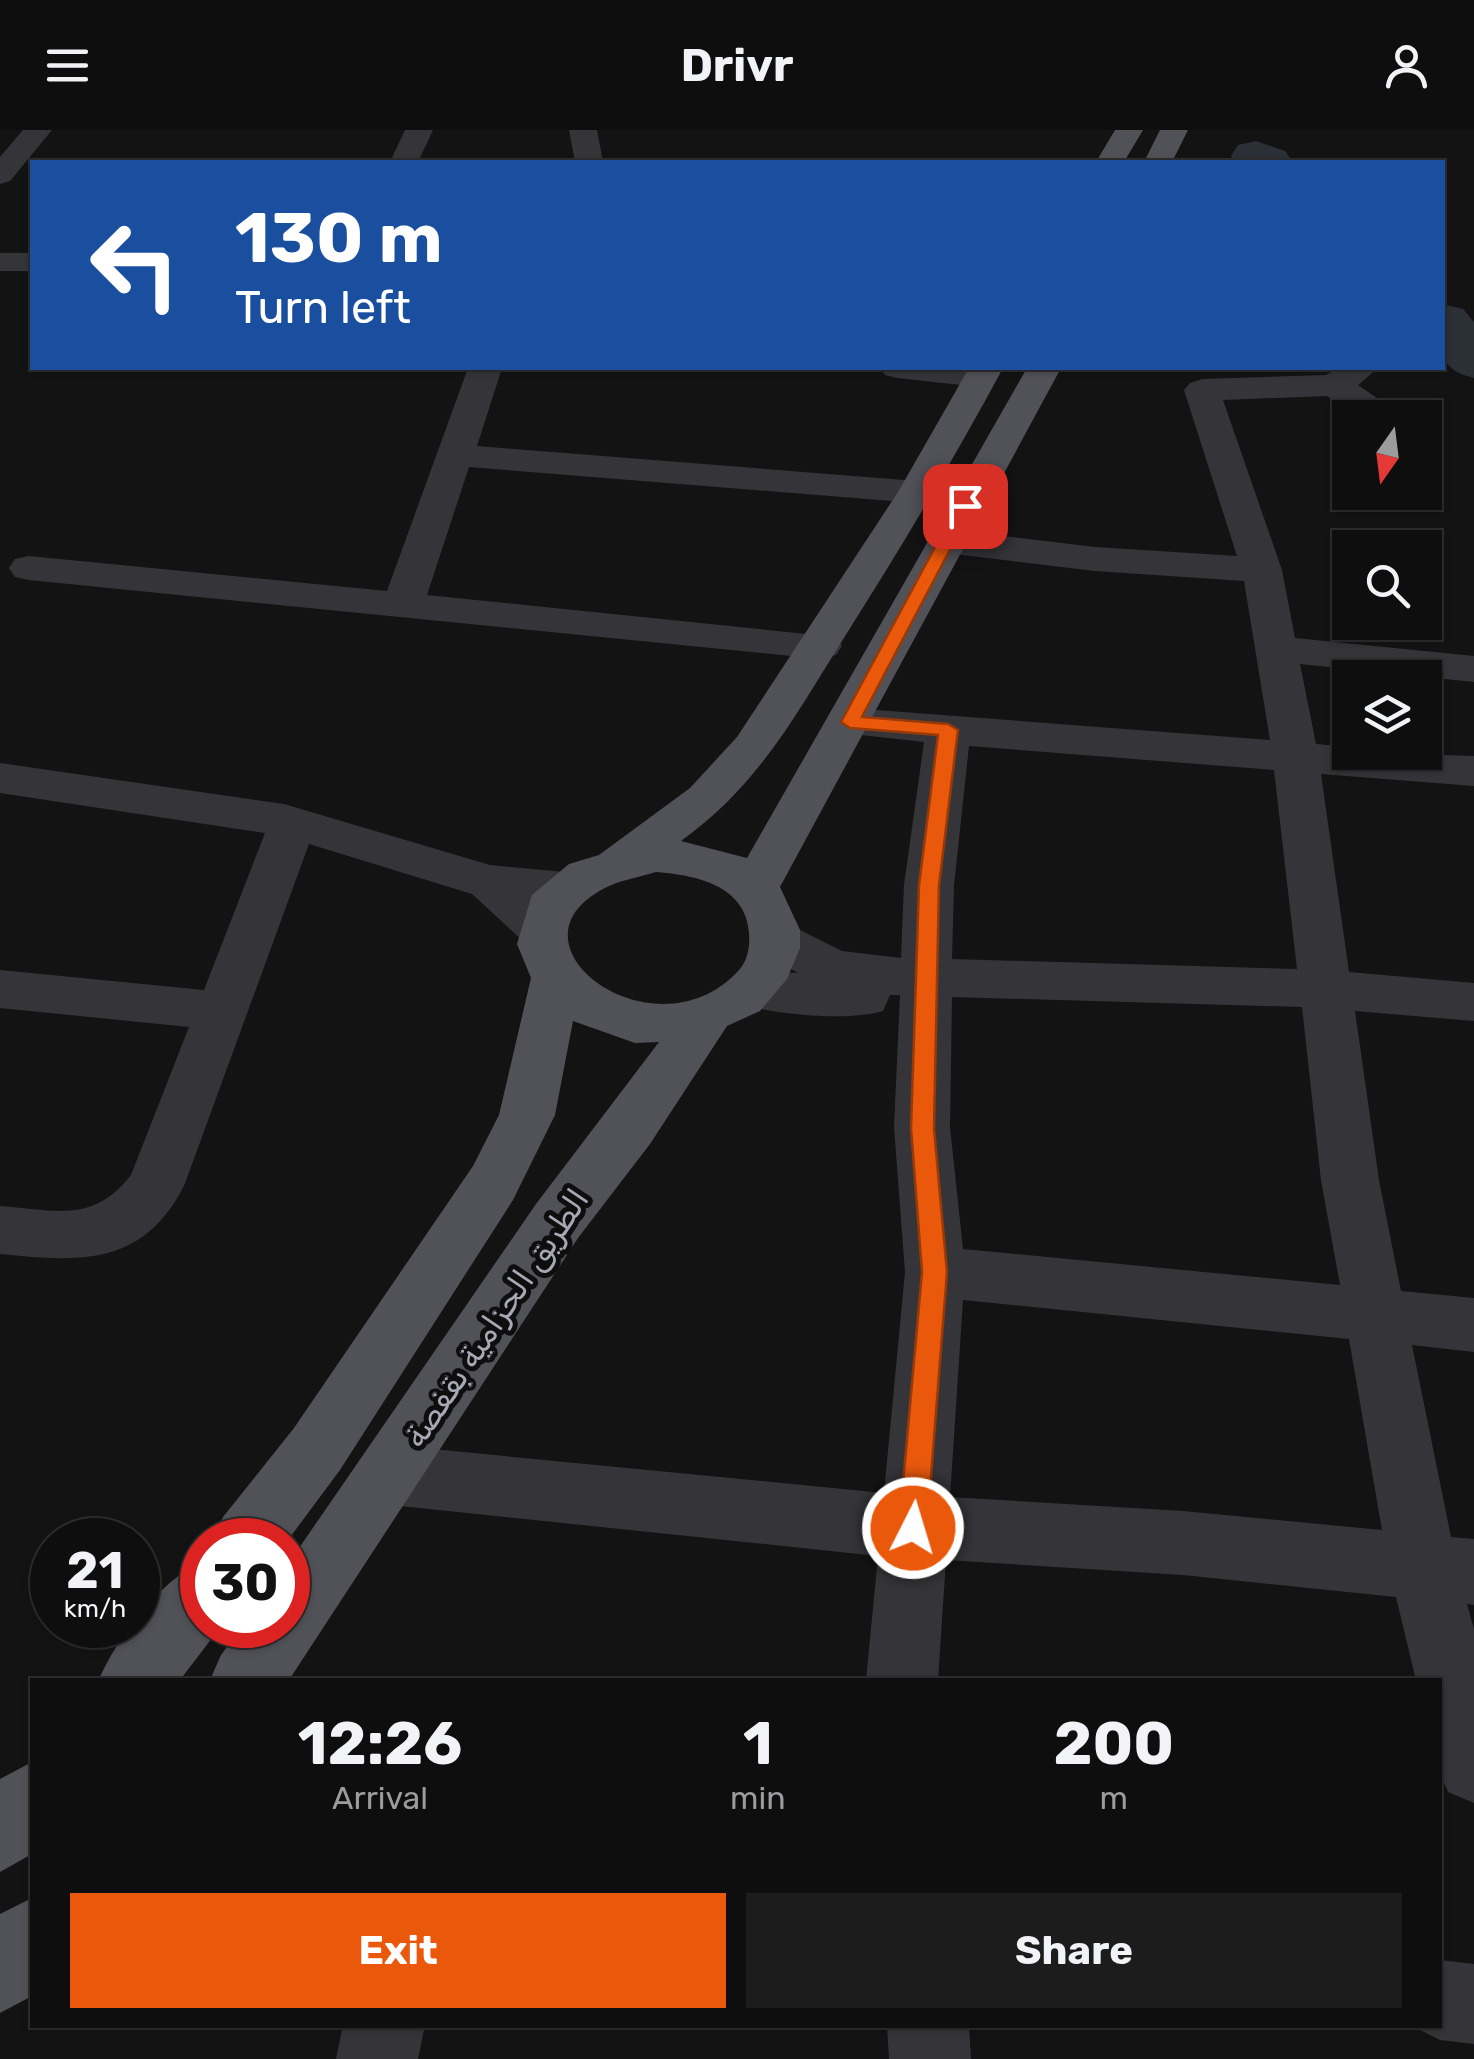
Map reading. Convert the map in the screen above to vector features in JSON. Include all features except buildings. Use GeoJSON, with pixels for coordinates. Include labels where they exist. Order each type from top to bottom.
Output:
{"type":"FeatureCollection","features":[{"type":"Feature","properties":{"kind":"main road"},"geometry":{"type":"LineString","coordinates":[[1111,160],[1129,130]]}},
{"type":"Feature","properties":{"kind":"main road"},"geometry":{"type":"LineString","coordinates":[[1159,160],[1174,130]]}},
{"type":"Feature","properties":{"kind":"main road"},"geometry":{"type":"LineString","coordinates":[[755,888],[1043,370]]}},
{"type":"Feature","properties":{"kind":"main road"},"geometry":{"type":"LineString","coordinates":[[264,1518],[317,1449],[493,1183],[527,1115],[553,904],[570,886],[618,862],[707,799],[754,747],[916,492],[983,372]]}},
{"type":"Feature","properties":{"kind":"main road"},"geometry":{"type":"LineString","coordinates":[[549,955],[576,1001],[604,1015],[638,1022],[673,1022],[730,1002],[772,964],[778,937],[772,911],[755,888],[727,869],[693,858],[655,856],[618,862]]}},
{"type":"Feature","properties":{"kind":"main road","name":"الطريق الحزامية بقفصة"},"geometry":{"type":"LineString","coordinates":[[310,1591],[557,1221],[730,1002]]}},
{"type":"Feature","properties":{"kind":"main road"},"geometry":{"type":"LineString","coordinates":[[137,1678],[180,1624]]}},
{"type":"Feature","properties":{"kind":"main road","name":"الطريق الحزامية بقفصة"},"geometry":{"type":"LineString","coordinates":[[247,1678],[269,1648]]}},
{"type":"Feature","properties":{"kind":"main road"},"geometry":{"type":"LineString","coordinates":[[0,1834],[30,1801]]}},
{"type":"Feature","properties":{"kind":"main road"},"geometry":{"type":"LineString","coordinates":[[0,1973],[30,1939]]}},
{"type":"Feature","properties":{"kind":"street"},"geometry":{"type":"LineString","coordinates":[[0,175],[38,130]]}},
{"type":"Feature","properties":{"kind":"street"},"geometry":{"type":"LineString","coordinates":[[405,160],[419,130]]}},
{"type":"Feature","properties":{"kind":"street"},"geometry":{"type":"LineString","coordinates":[[584,130],[590,160]]}},
{"type":"Feature","properties":{"kind":"street"},"geometry":{"type":"LineString","coordinates":[[0,262],[30,262]]}},
{"type":"Feature","properties":{"kind":"street"},"geometry":{"type":"LineString","coordinates":[[402,608],[484,370]]}},
{"type":"Feature","properties":{"kind":"street"},"geometry":{"type":"LineString","coordinates":[[940,370],[983,372]]}},
{"type":"Feature","properties":{"kind":"street"},"geometry":{"type":"LineString","coordinates":[[1371,400],[1348,376],[1202,390],[1262,570],[1296,760],[1322,989],[1376,1315],[1449,1570],[1474,1766]]}},
{"type":"Feature","properties":{"kind":"street"},"geometry":{"type":"LineString","coordinates":[[454,455],[916,492]]}},
{"type":"Feature","properties":{"kind":"street"},"geometry":{"type":"LineString","coordinates":[[946,541],[1094,559],[1262,570]]}},
{"type":"Feature","properties":{"kind":"street"},"geometry":{"type":"LineString","coordinates":[[29,568],[402,608],[821,646]]}},
{"type":"Feature","properties":{"kind":"street"},"geometry":{"type":"LineString","coordinates":[[1274,650],[1474,669]]}},
{"type":"Feature","properties":{"kind":"street"},"geometry":{"type":"LineString","coordinates":[[850,722],[1474,771]]}},
{"type":"Feature","properties":{"kind":"street"},"geometry":{"type":"LineString","coordinates":[[902,1678],[934,1272],[922,1128],[929,885],[948,730]]}},
{"type":"Feature","properties":{"kind":"street"},"geometry":{"type":"LineString","coordinates":[[0,778],[294,823],[488,882],[570,886]]}},
{"type":"Feature","properties":{"kind":"street"},"geometry":{"type":"LineString","coordinates":[[0,1230],[104,1233],[134,1214],[156,1186],[294,823]]}},
{"type":"Feature","properties":{"kind":"street"},"geometry":{"type":"LineString","coordinates":[[488,882],[549,955]]}},
{"type":"Feature","properties":{"kind":"street"},"geometry":{"type":"LineString","coordinates":[[778,937],[830,968],[926,989]]}},
{"type":"Feature","properties":{"kind":"street"},"geometry":{"type":"LineString","coordinates":[[0,989],[222,1010]]}},
{"type":"Feature","properties":{"kind":"street"},"geometry":{"type":"LineString","coordinates":[[730,1002],[926,989],[1322,989],[1474,1002]]}},
{"type":"Feature","properties":{"kind":"street"},"geometry":{"type":"LineString","coordinates":[[934,1272],[1474,1325]]}},
{"type":"Feature","properties":{"kind":"street"},"geometry":{"type":"LineString","coordinates":[[391,1475],[793,1520],[1184,1542],[1449,1570]]}},
{"type":"Feature","properties":{"kind":"street"},"geometry":{"type":"LineString","coordinates":[[1442,2000],[1474,2004]]}},
{"type":"Feature","properties":{"kind":"street"},"geometry":{"type":"LineString","coordinates":[[376,2059],[383,2028]]}},
{"type":"Feature","properties":{"kind":"street"},"geometry":{"type":"LineString","coordinates":[[928,2028],[930,2059]]}},
{"type":"Feature","properties":{"kind":"waterway"},"geometry":{"type":"LineString","coordinates":[[1256,156],[1263,160]]}},
{"type":"Feature","properties":{"kind":"waterway"},"geometry":{"type":"LineString","coordinates":[[1445,326],[1474,360]]}},
{"type":"Feature","properties":{"kind":"route"},"geometry":{"type":"LineString","coordinates":[[913,1528],[934,1272],[922,1128],[929,885],[948,730],[850,722],[965,506]]}}]}
